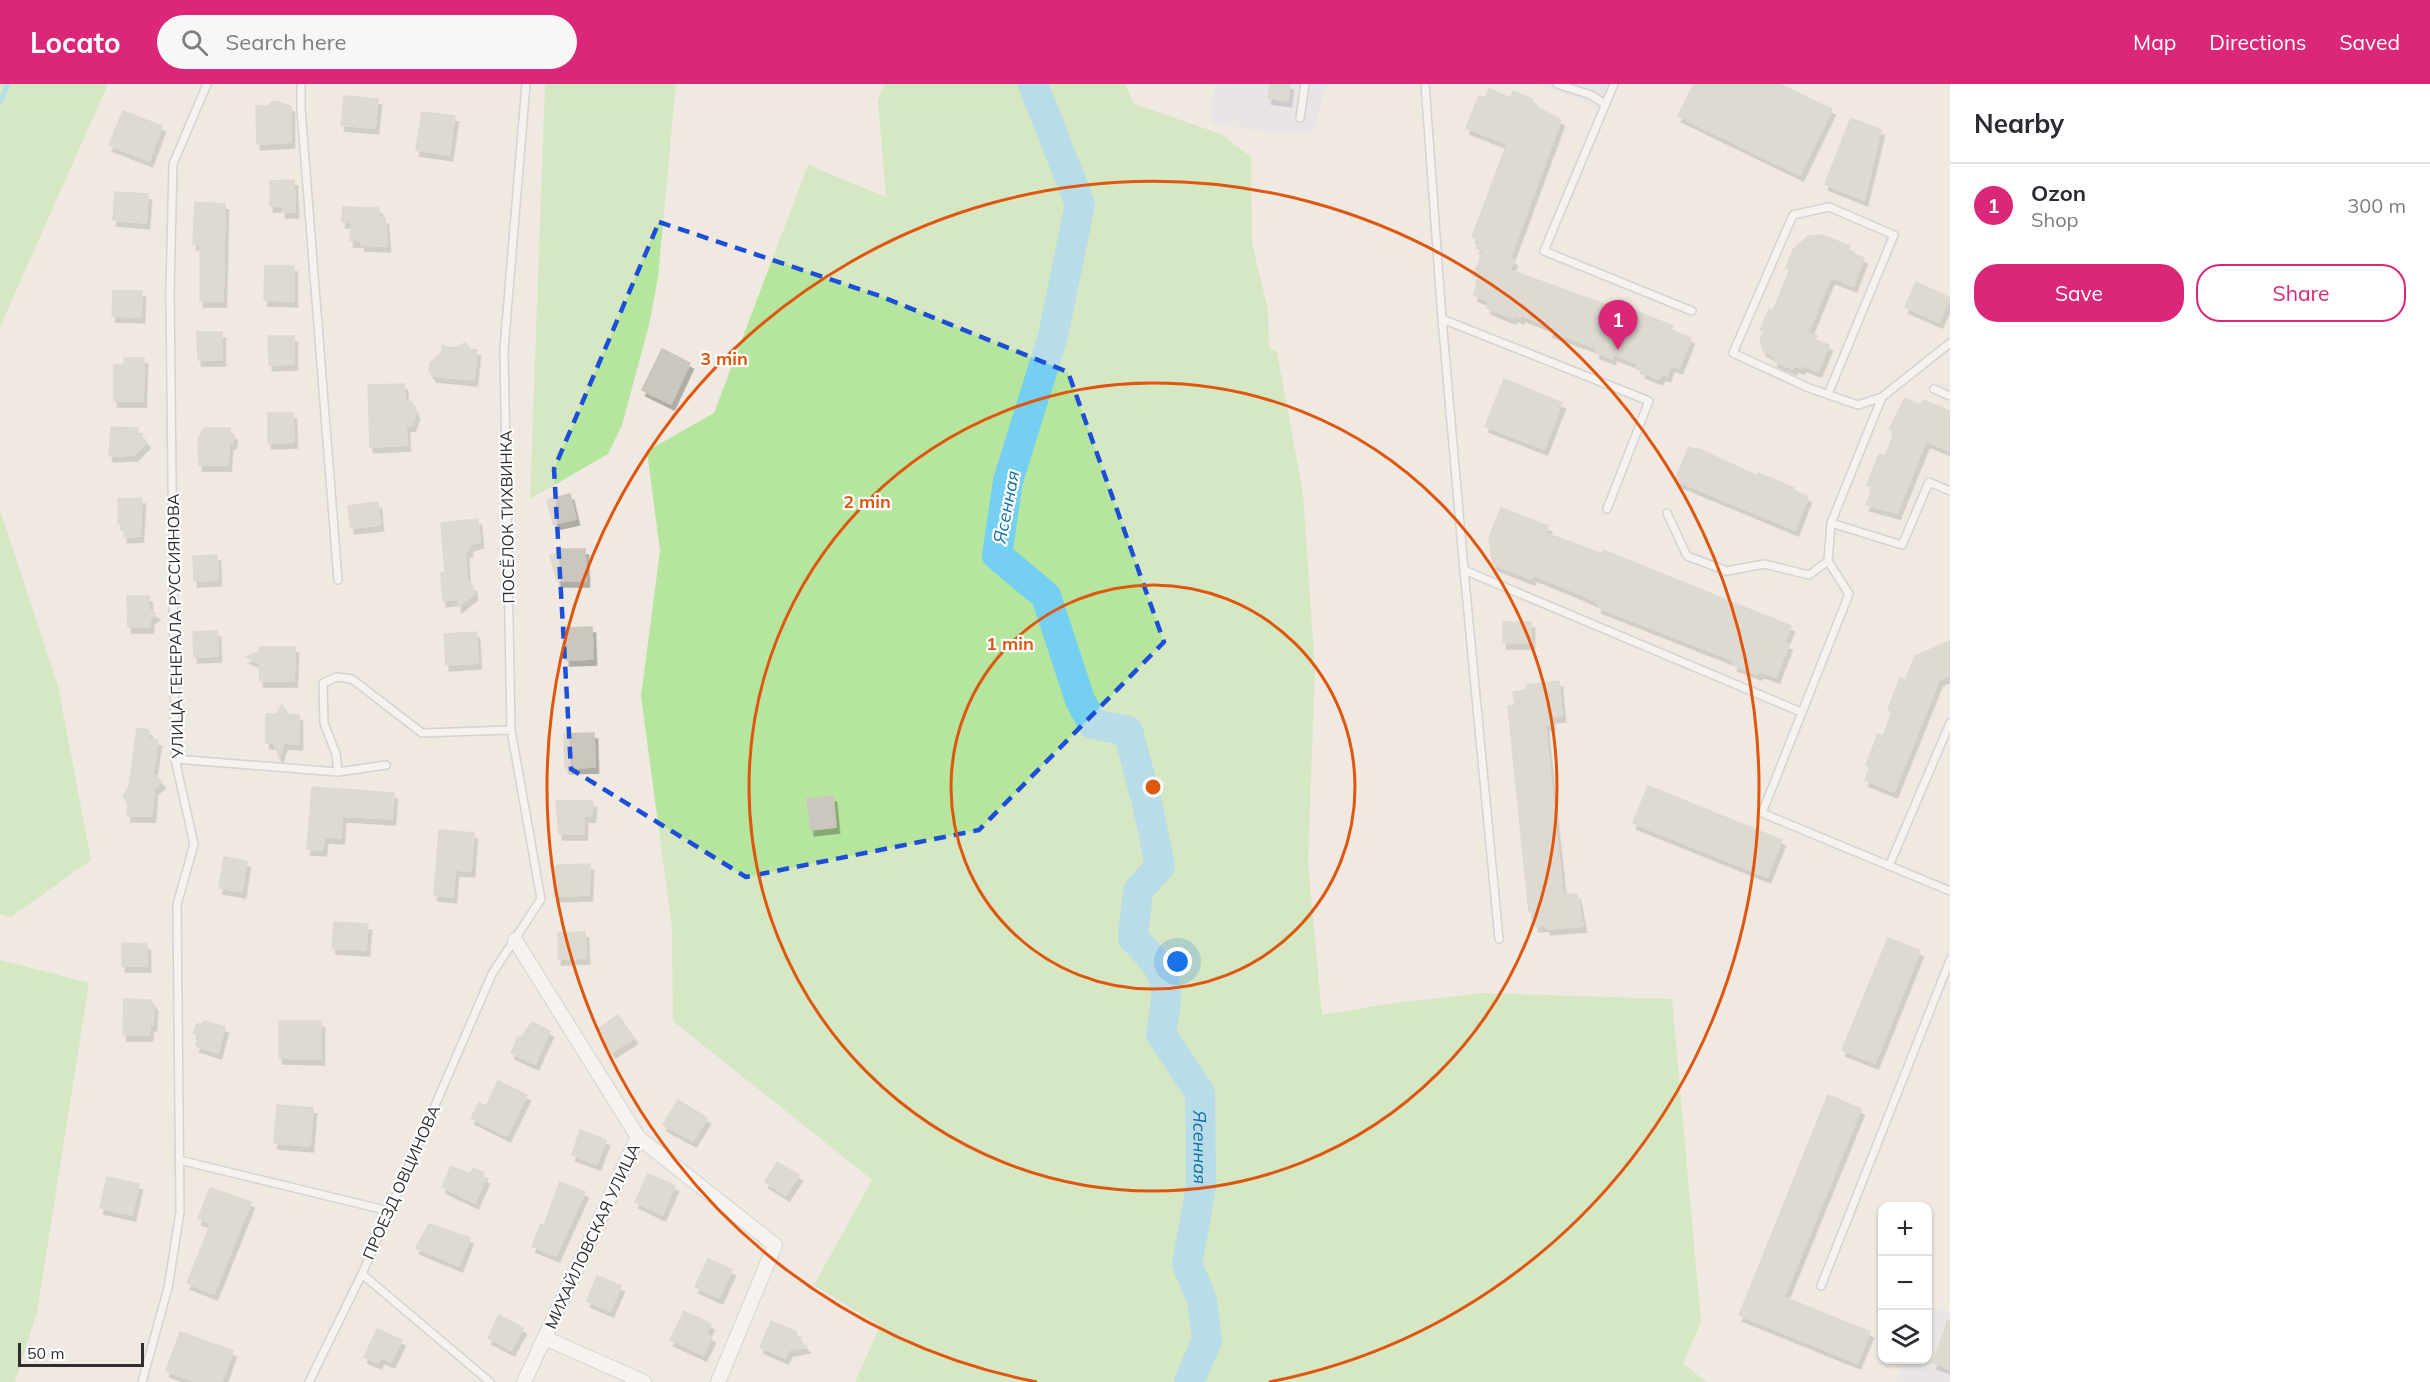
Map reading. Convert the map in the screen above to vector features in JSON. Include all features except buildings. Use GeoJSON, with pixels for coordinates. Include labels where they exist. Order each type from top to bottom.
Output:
{"type":"FeatureCollection","features":[{"type":"Feature","properties":{"kind":"street","name":"МИХАЙЛОВСКАЯ УЛИЦА"},"geometry":{"type":"LineString","coordinates":[[515,940],[638,1137],[524,1382]]}},
{"type":"Feature","properties":{"kind":"street"},"geometry":{"type":"LineString","coordinates":[[638,1137],[775,1245],[718,1382]]}},
{"type":"Feature","properties":{"kind":"street"},"geometry":{"type":"LineString","coordinates":[[545,1338],[644,1382]]}},
{"type":"Feature","properties":{"kind":"lane","name":"УЛИЦА ГЕНЕРАЛА РУССИЯНОВА"},"geometry":{"type":"LineString","coordinates":[[142,1382],[168,1288],[180,1212],[177,905],[194,844],[175,759],[170,291],[173,164],[207,84]]}},
{"type":"Feature","properties":{"kind":"lane"},"geometry":{"type":"LineString","coordinates":[[301,84],[300,109],[338,580]]}},
{"type":"Feature","properties":{"kind":"lane","name":"ПОСЁЛОК ТИХВИНКА"},"geometry":{"type":"LineString","coordinates":[[515,940],[541,899],[511,730],[504,350],[526,84]]}},
{"type":"Feature","properties":{"kind":"lane"},"geometry":{"type":"LineString","coordinates":[[1300,118],[1305,84]]}},
{"type":"Feature","properties":{"kind":"lane"},"geometry":{"type":"LineString","coordinates":[[1425,84],[1442,319],[1499,939]]}},
{"type":"Feature","properties":{"kind":"lane"},"geometry":{"type":"LineString","coordinates":[[1557,84],[1591,95],[1605,104]]}},
{"type":"Feature","properties":{"kind":"lane"},"geometry":{"type":"LineString","coordinates":[[1614,84],[1544,250],[1692,311]]}},
{"type":"Feature","properties":{"kind":"lane"},"geometry":{"type":"LineString","coordinates":[[1828,394],[1894,235],[1829,207],[1793,215],[1733,353],[1828,394],[1858,405],[1882,397],[1950,343]]}},
{"type":"Feature","properties":{"kind":"lane"},"geometry":{"type":"LineString","coordinates":[[1442,319],[1649,401],[1607,509]]}},
{"type":"Feature","properties":{"kind":"lane"},"geometry":{"type":"LineString","coordinates":[[1934,390],[1950,396]]}},
{"type":"Feature","properties":{"kind":"lane"},"geometry":{"type":"LineString","coordinates":[[1882,397],[1831,523],[1828,561],[1849,594],[1761,813],[1950,891]]}},
{"type":"Feature","properties":{"kind":"lane"},"geometry":{"type":"LineString","coordinates":[[1831,523],[1902,545],[1929,482],[1950,491]]}},
{"type":"Feature","properties":{"kind":"lane"},"geometry":{"type":"LineString","coordinates":[[1667,513],[1687,556],[1727,571],[1764,564],[1809,575],[1828,561]]}},
{"type":"Feature","properties":{"kind":"lane"},"geometry":{"type":"LineString","coordinates":[[1464,570],[1801,712]]}},
{"type":"Feature","properties":{"kind":"lane"},"geometry":{"type":"LineString","coordinates":[[338,772],[336,753],[324,723],[323,683],[337,677],[352,679],[422,733],[511,730]]}},
{"type":"Feature","properties":{"kind":"lane"},"geometry":{"type":"LineString","coordinates":[[1889,866],[1950,723]]}},
{"type":"Feature","properties":{"kind":"lane"},"geometry":{"type":"LineString","coordinates":[[175,759],[338,772],[386,765]]}},
{"type":"Feature","properties":{"kind":"lane","name":"ПРОЕЗД ОВЦИНОВА"},"geometry":{"type":"LineString","coordinates":[[490,1382],[362,1274],[492,974],[515,940]]}},
{"type":"Feature","properties":{"kind":"lane"},"geometry":{"type":"LineString","coordinates":[[1821,1286],[1950,960]]}},
{"type":"Feature","properties":{"kind":"lane"},"geometry":{"type":"LineString","coordinates":[[179,1160],[389,1211]]}},
{"type":"Feature","properties":{"kind":"lane"},"geometry":{"type":"LineString","coordinates":[[309,1382],[362,1274]]}},
{"type":"Feature","properties":{"kind":"highlighted area"},"geometry":{"type":"Polygon","coordinates":[[[659,222],[880,296],[1068,372],[1164,642],[979,830],[746,877],[571,769],[554,469],[659,222]]]}},
{"type":"Feature","properties":{"kind":"shaded area"},"geometry":{"type":"Polygon","coordinates":[[[1214,84],[1327,84],[1314,131],[1283,134],[1211,124],[1214,84]]]}},
{"type":"Feature","properties":{"kind":"shaded area"},"geometry":{"type":"Polygon","coordinates":[[[1540,84],[1617,84],[1604,110],[1540,84]]]}},
{"type":"Feature","properties":{"kind":"shaded area"},"geometry":{"type":"Polygon","coordinates":[[[1932,1307],[1950,1313],[1950,1382],[1896,1382],[1903,1364],[1932,1364],[1932,1307]]]}},
{"type":"Feature","properties":{"kind":"green space"},"geometry":{"type":"Polygon","coordinates":[[[0,84],[108,84],[0,327],[0,84]]]}},
{"type":"Feature","properties":{"kind":"green space"},"geometry":{"type":"Polygon","coordinates":[[[545,84],[676,84],[658,277],[649,325],[622,425],[608,454],[530,499],[545,84]]]}},
{"type":"Feature","properties":{"kind":"green space"},"geometry":{"type":"Polygon","coordinates":[[[884,84],[1125,84],[1134,104],[1221,134],[1251,157],[1252,243],[1268,310],[1269,347],[1277,352],[1303,493],[1315,670],[1308,863],[1322,1015],[1395,1003],[1484,993],[1672,999],[1701,1322],[1683,1363],[1706,1382],[855,1382],[880,1326],[814,1285],[872,1180],[673,1021],[672,928],[641,696],[660,551],[647,451],[714,413],[808,165],[886,197],[878,101],[884,84]]]}},
{"type":"Feature","properties":{"kind":"green space"},"geometry":{"type":"Polygon","coordinates":[[[0,510],[58,686],[91,860],[11,917],[0,914],[0,510]]]}},
{"type":"Feature","properties":{"kind":"green space"},"geometry":{"type":"Polygon","coordinates":[[[0,960],[89,983],[37,1312],[15,1382],[0,1382],[0,960]]]}},
{"type":"Feature","properties":{"kind":"waterway"},"geometry":{"type":"LineString","coordinates":[[0,102],[8,84]]}},
{"type":"Feature","properties":{"kind":"waterway","name":"Ясенная"},"geometry":{"type":"LineString","coordinates":[[1033,84],[1080,204],[1053,336],[1008,481],[997,555],[1046,596],[1080,700],[1093,724],[1128,731],[1148,807],[1160,866],[1138,891],[1133,938],[1154,961],[1164,981],[1166,1003],[1161,1034],[1200,1093],[1201,1187],[1187,1264],[1202,1300],[1207,1340],[1189,1382]]}},
{"type":"Feature","properties":{"kind":"place","name":"Ozon"},"geometry":{"type":"Point","coordinates":[1618,350]}}]}
